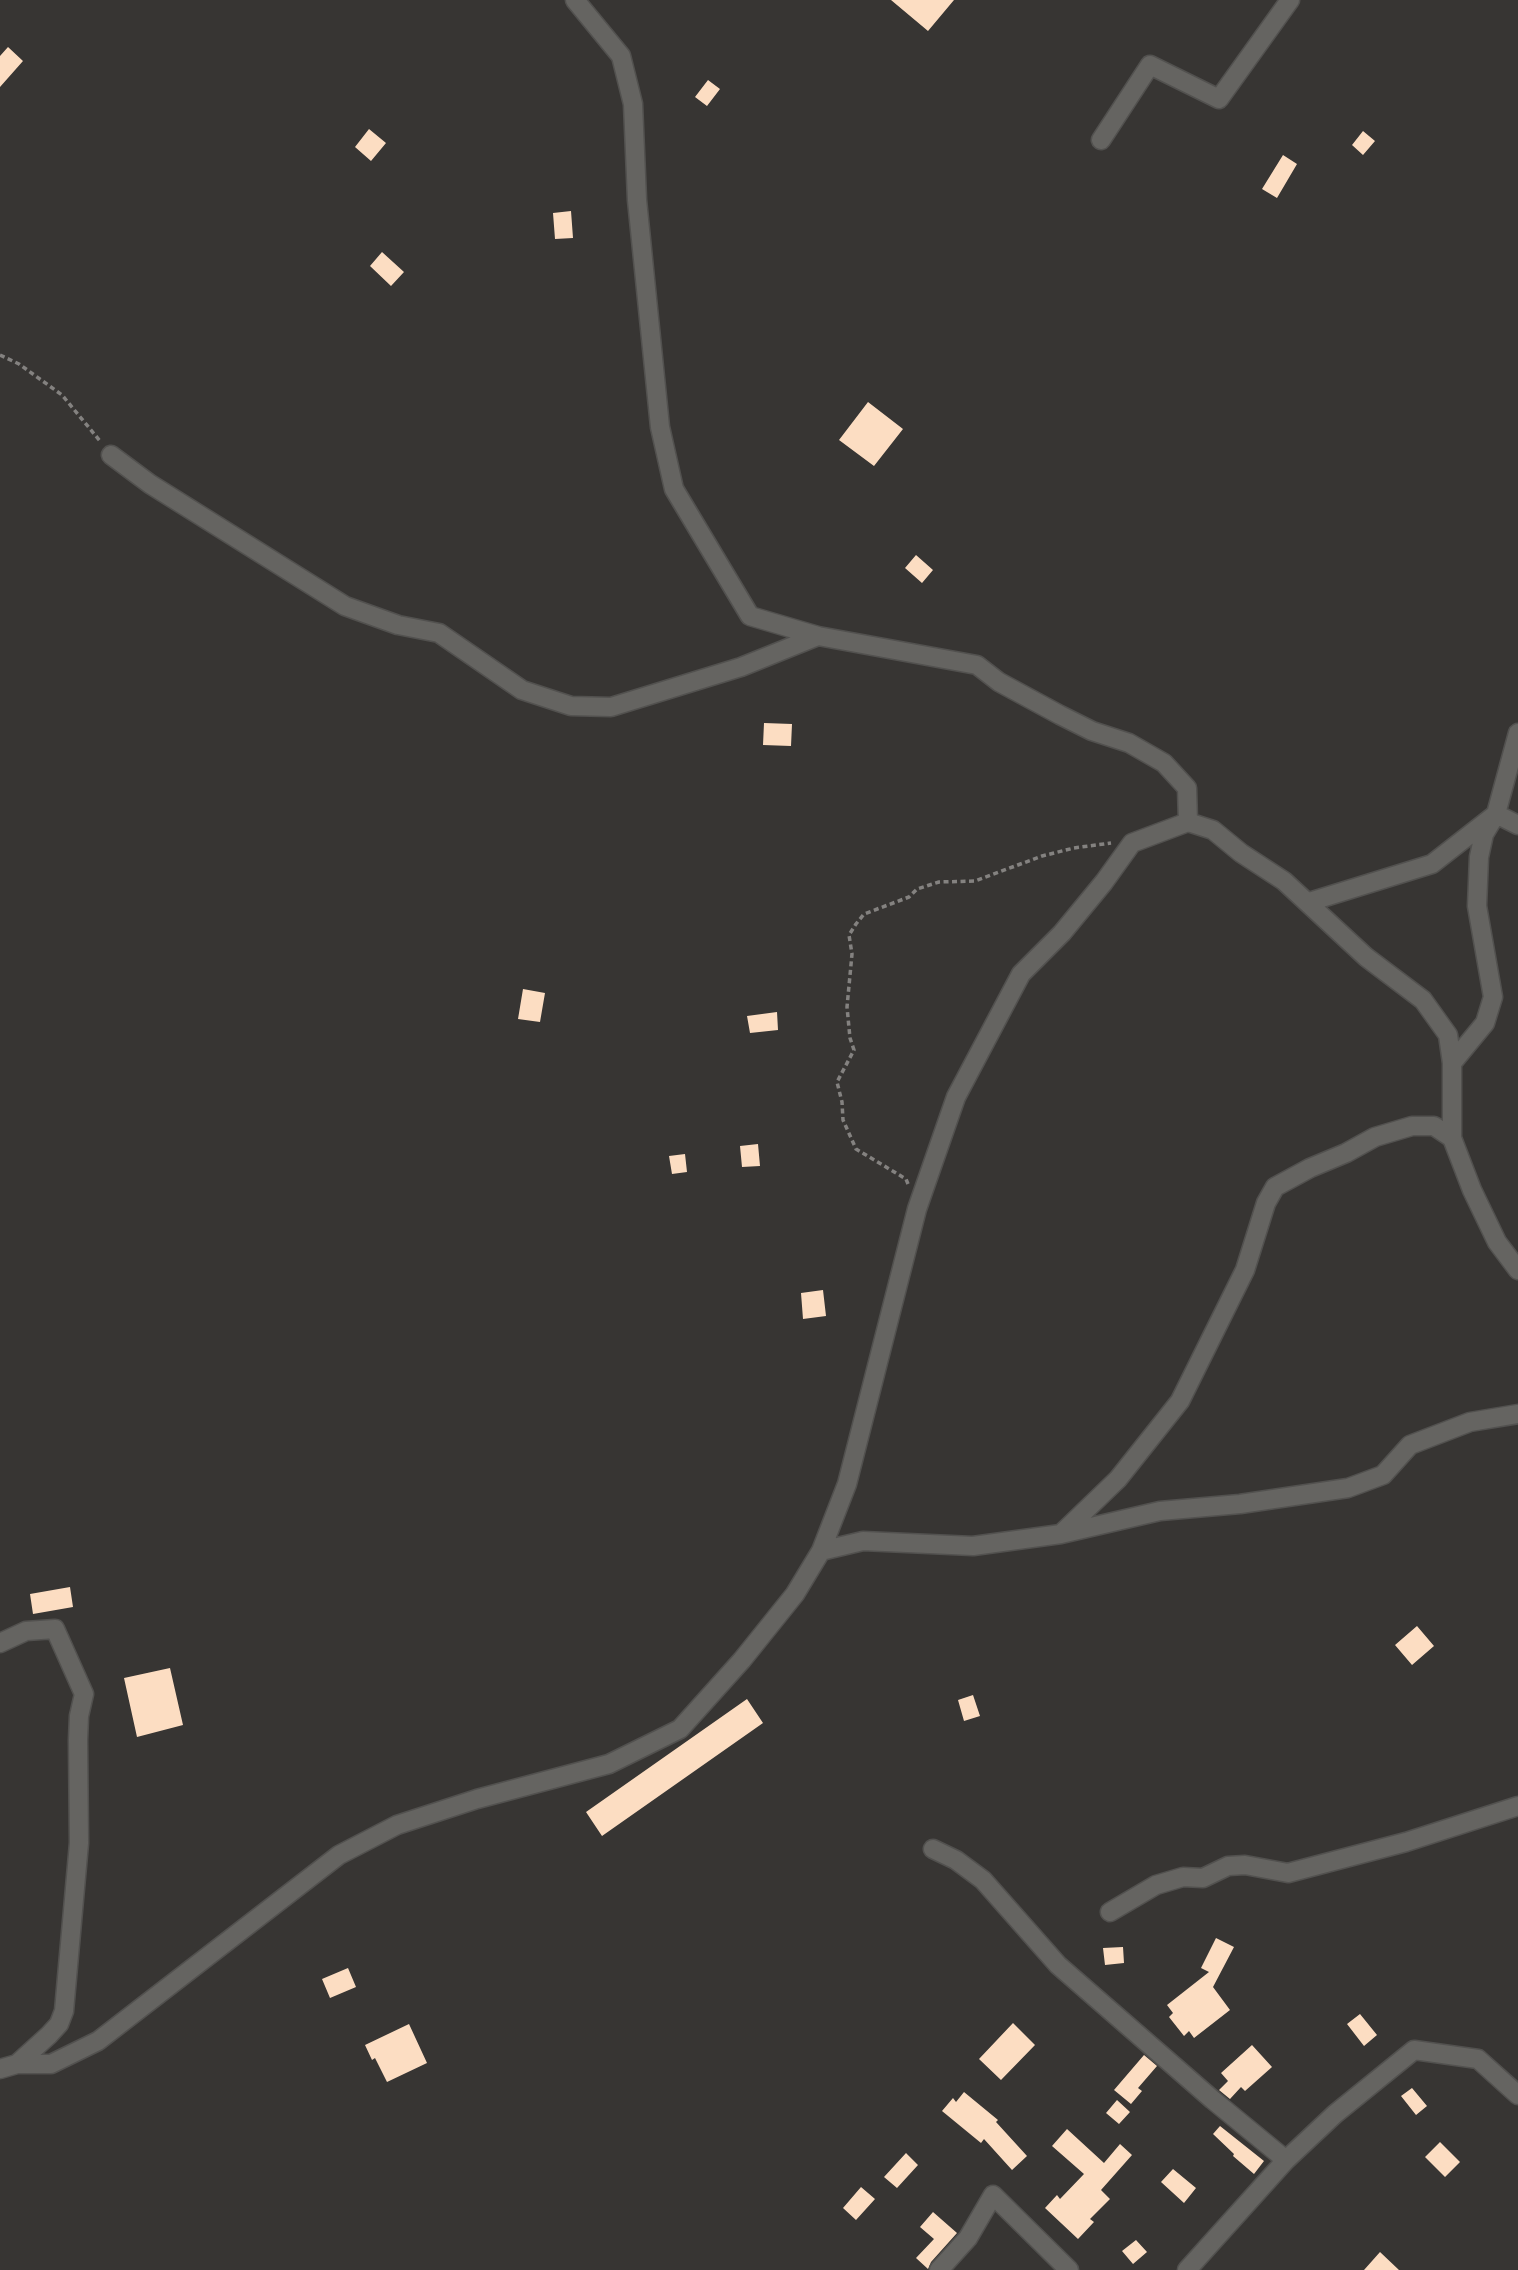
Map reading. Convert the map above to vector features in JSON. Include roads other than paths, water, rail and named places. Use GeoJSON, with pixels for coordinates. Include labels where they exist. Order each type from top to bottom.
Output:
{"type":"FeatureCollection","features":[{"type":"Feature","properties":{"kind":"street"},"geometry":{"type":"LineString","coordinates":[[575,0],[621,56],[633,104],[637,200],[660,427],[674,489],[750,616],[818,636],[976,665],[999,682],[1060,715],[1092,731],[1129,743],[1164,763],[1187,788],[1188,822]]}},
{"type":"Feature","properties":{"kind":"street"},"geometry":{"type":"LineString","coordinates":[[1101,140],[1150,65],[1219,99],[1290,0]]}},
{"type":"Feature","properties":{"kind":"street"},"geometry":{"type":"LineString","coordinates":[[111,455],[150,484],[345,606],[398,625],[439,634],[522,690],[571,706],[611,707],[741,667],[818,636]]}},
{"type":"Feature","properties":{"kind":"street"},"geometry":{"type":"LineString","coordinates":[[1452,1063],[1485,1023],[1493,997],[1477,906],[1479,856],[1484,834],[1496,814],[1518,733]]}},
{"type":"Feature","properties":{"kind":"street"},"geometry":{"type":"LineString","coordinates":[[1309,902],[1432,864],[1496,814]]}},
{"type":"Feature","properties":{"kind":"street"},"geometry":{"type":"LineString","coordinates":[[1496,814],[1518,825]]}},
{"type":"Feature","properties":{"kind":"street"},"geometry":{"type":"LineString","coordinates":[[8,2067],[51,2064],[98,2041],[339,1855],[397,1825],[477,1799],[609,1764],[680,1729],[796,1594],[821,1551],[847,1484],[917,1209],[956,1097],[1021,974],[1062,933],[1132,843],[1188,822],[1213,830],[1241,853],[1284,881],[1366,957],[1423,1000],[1448,1035],[1452,1063],[1452,1138],[1472,1190],[1497,1242],[1518,1270]]}},
{"type":"Feature","properties":{"kind":"street"},"geometry":{"type":"LineString","coordinates":[[1061,1534],[1118,1479],[1180,1401],[1245,1270],[1266,1203],[1275,1187],[1375,1137],[1412,1126],[1434,1126],[1452,1138]]}},
{"type":"Feature","properties":{"kind":"street"},"geometry":{"type":"LineString","coordinates":[[821,1551],[863,1541],[974,1546],[1061,1534],[1160,1511],[1240,1504],[1348,1488],[1383,1475],[1410,1445],[1471,1422],[1518,1414]]}},
{"type":"Feature","properties":{"kind":"street"},"geometry":{"type":"LineString","coordinates":[[0,1643],[26,1631],[54,1629],[85,1693],[79,1716],[79,1843],[64,2011],[54,2029],[8,2067]]}},
{"type":"Feature","properties":{"kind":"street"},"geometry":{"type":"LineString","coordinates":[[1110,1912],[1156,1885],[1183,1877],[1203,1878],[1228,1866],[1245,1865],[1288,1873],[1406,1842],[1518,1806]]}},
{"type":"Feature","properties":{"kind":"street"},"geometry":{"type":"LineString","coordinates":[[933,1849],[957,1860],[983,1880],[1058,1965],[1213,2101],[1286,2160]]}},
{"type":"Feature","properties":{"kind":"street"},"geometry":{"type":"LineString","coordinates":[[1187,2270],[1286,2160],[1335,2114],[1413,2050],[1478,2059],[1518,2095]]}},
{"type":"Feature","properties":{"kind":"street"},"geometry":{"type":"LineString","coordinates":[[939,2270],[968,2238],[993,2195],[1069,2270]]}}]}
